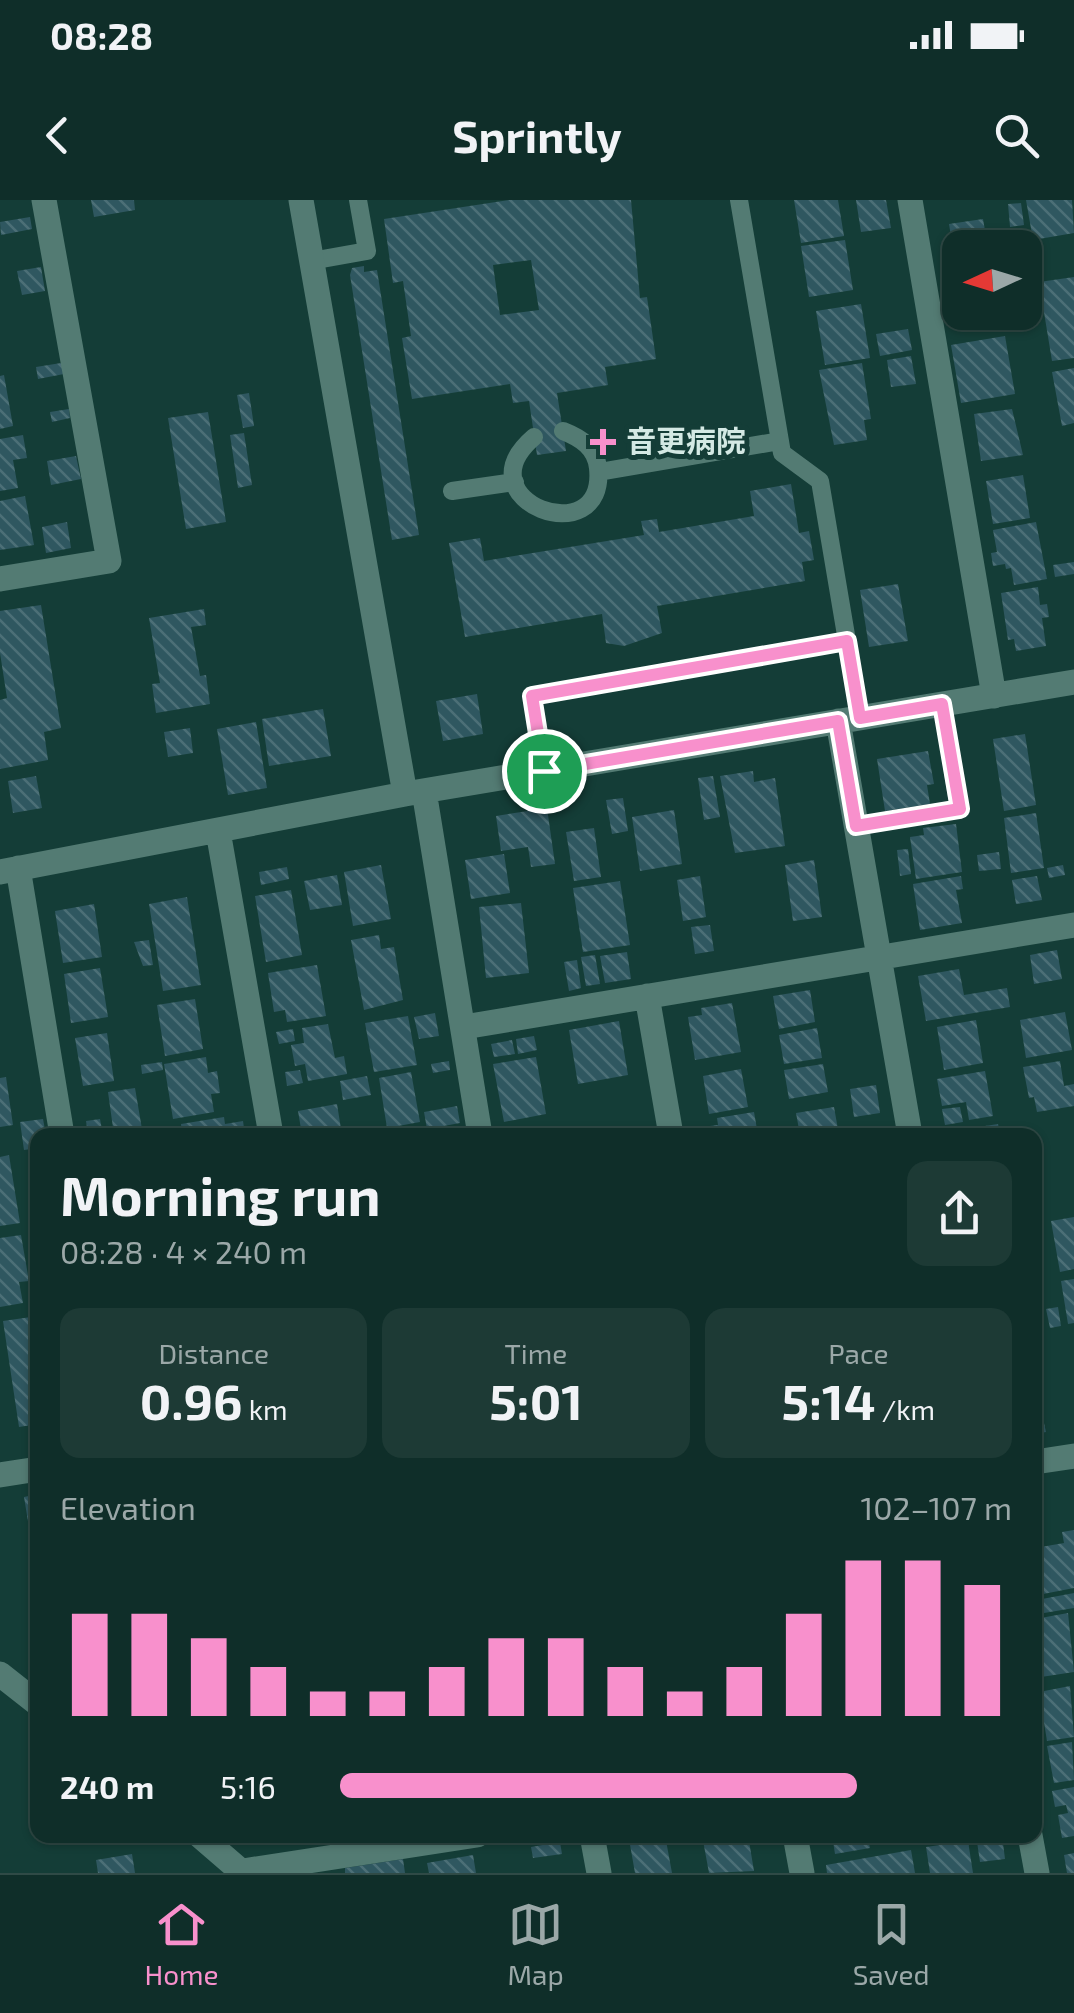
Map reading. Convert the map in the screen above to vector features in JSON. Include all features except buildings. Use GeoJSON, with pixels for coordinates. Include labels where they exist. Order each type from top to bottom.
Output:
{"type":"FeatureCollection","features":[{"type":"Feature","properties":{"kind":"street"},"geometry":{"type":"LineString","coordinates":[[0,579],[108,561],[44,200]]}},
{"type":"Feature","properties":{"kind":"street"},"geometry":{"type":"LineString","coordinates":[[301,200],[414,792],[464,1027],[479,1128]]}},
{"type":"Feature","properties":{"kind":"street"},"geometry":{"type":"LineString","coordinates":[[910,200],[994,696]]}},
{"type":"Feature","properties":{"kind":"street"},"geometry":{"type":"LineString","coordinates":[[61,1128],[9,870],[414,792],[1074,682]]}},
{"type":"Feature","properties":{"kind":"street"},"geometry":{"type":"LineString","coordinates":[[849,720],[856,826],[909,1128]]}},
{"type":"Feature","properties":{"kind":"street"},"geometry":{"type":"LineString","coordinates":[[218,831],[270,1128]]}},
{"type":"Feature","properties":{"kind":"street"},"geometry":{"type":"LineString","coordinates":[[464,1027],[1074,924]]}},
{"type":"Feature","properties":{"kind":"street"},"geometry":{"type":"LineString","coordinates":[[647,996],[671,1128]]}},
{"type":"Feature","properties":{"kind":"street"},"geometry":{"type":"LineString","coordinates":[[1042,1461],[1074,1456]]}},
{"type":"Feature","properties":{"kind":"street"},"geometry":{"type":"LineString","coordinates":[[0,1476],[30,1470]]}},
{"type":"Feature","properties":{"kind":"street"},"geometry":{"type":"LineString","coordinates":[[0,1674],[30,1698]]}},
{"type":"Feature","properties":{"kind":"street"},"geometry":{"type":"LineString","coordinates":[[209,1843],[243,1872],[426,1843]]}},
{"type":"Feature","properties":{"kind":"street"},"geometry":{"type":"LineString","coordinates":[[593,1843],[598,1873]]}},
{"type":"Feature","properties":{"kind":"street"},"geometry":{"type":"LineString","coordinates":[[796,1843],[802,1873]]}},
{"type":"Feature","properties":{"kind":"street"},"geometry":{"type":"LineString","coordinates":[[1031,1843],[1037,1873]]}},
{"type":"Feature","properties":{"kind":"lane"},"geometry":{"type":"LineString","coordinates":[[311,261],[367,251],[358,200]]}},
{"type":"Feature","properties":{"kind":"lane"},"geometry":{"type":"LineString","coordinates":[[739,200],[782,453],[820,481],[847,641],[849,720]]}},
{"type":"Feature","properties":{"kind":"lane"},"geometry":{"type":"LineString","coordinates":[[534,437],[518,456],[516,482],[523,498],[536,510],[553,515],[570,513],[586,504],[596,490],[599,472],[588,445],[563,431]]}},
{"type":"Feature","properties":{"kind":"lane"},"geometry":{"type":"LineString","coordinates":[[599,472],[780,441]]}},
{"type":"Feature","properties":{"kind":"lane"},"geometry":{"type":"LineString","coordinates":[[452,491],[516,482]]}},
{"type":"Feature","properties":{"kind":"lane"},"geometry":{"type":"LineString","coordinates":[[544,771],[532,696],[847,641]]}},
{"type":"Feature","properties":{"kind":"lane"},"geometry":{"type":"LineString","coordinates":[[856,826],[960,809],[942,704]]}},
{"type":"Feature","properties":{"kind":"place","name":"音更病院"},"geometry":{"type":"Point","coordinates":[603,442]}},
{"type":"Feature","properties":{"kind":"route"},"geometry":{"type":"LineString","coordinates":[[847,641],[860,718],[942,704],[960,809],[856,826],[838,721],[544,771],[532,696],[847,641]]}}]}
